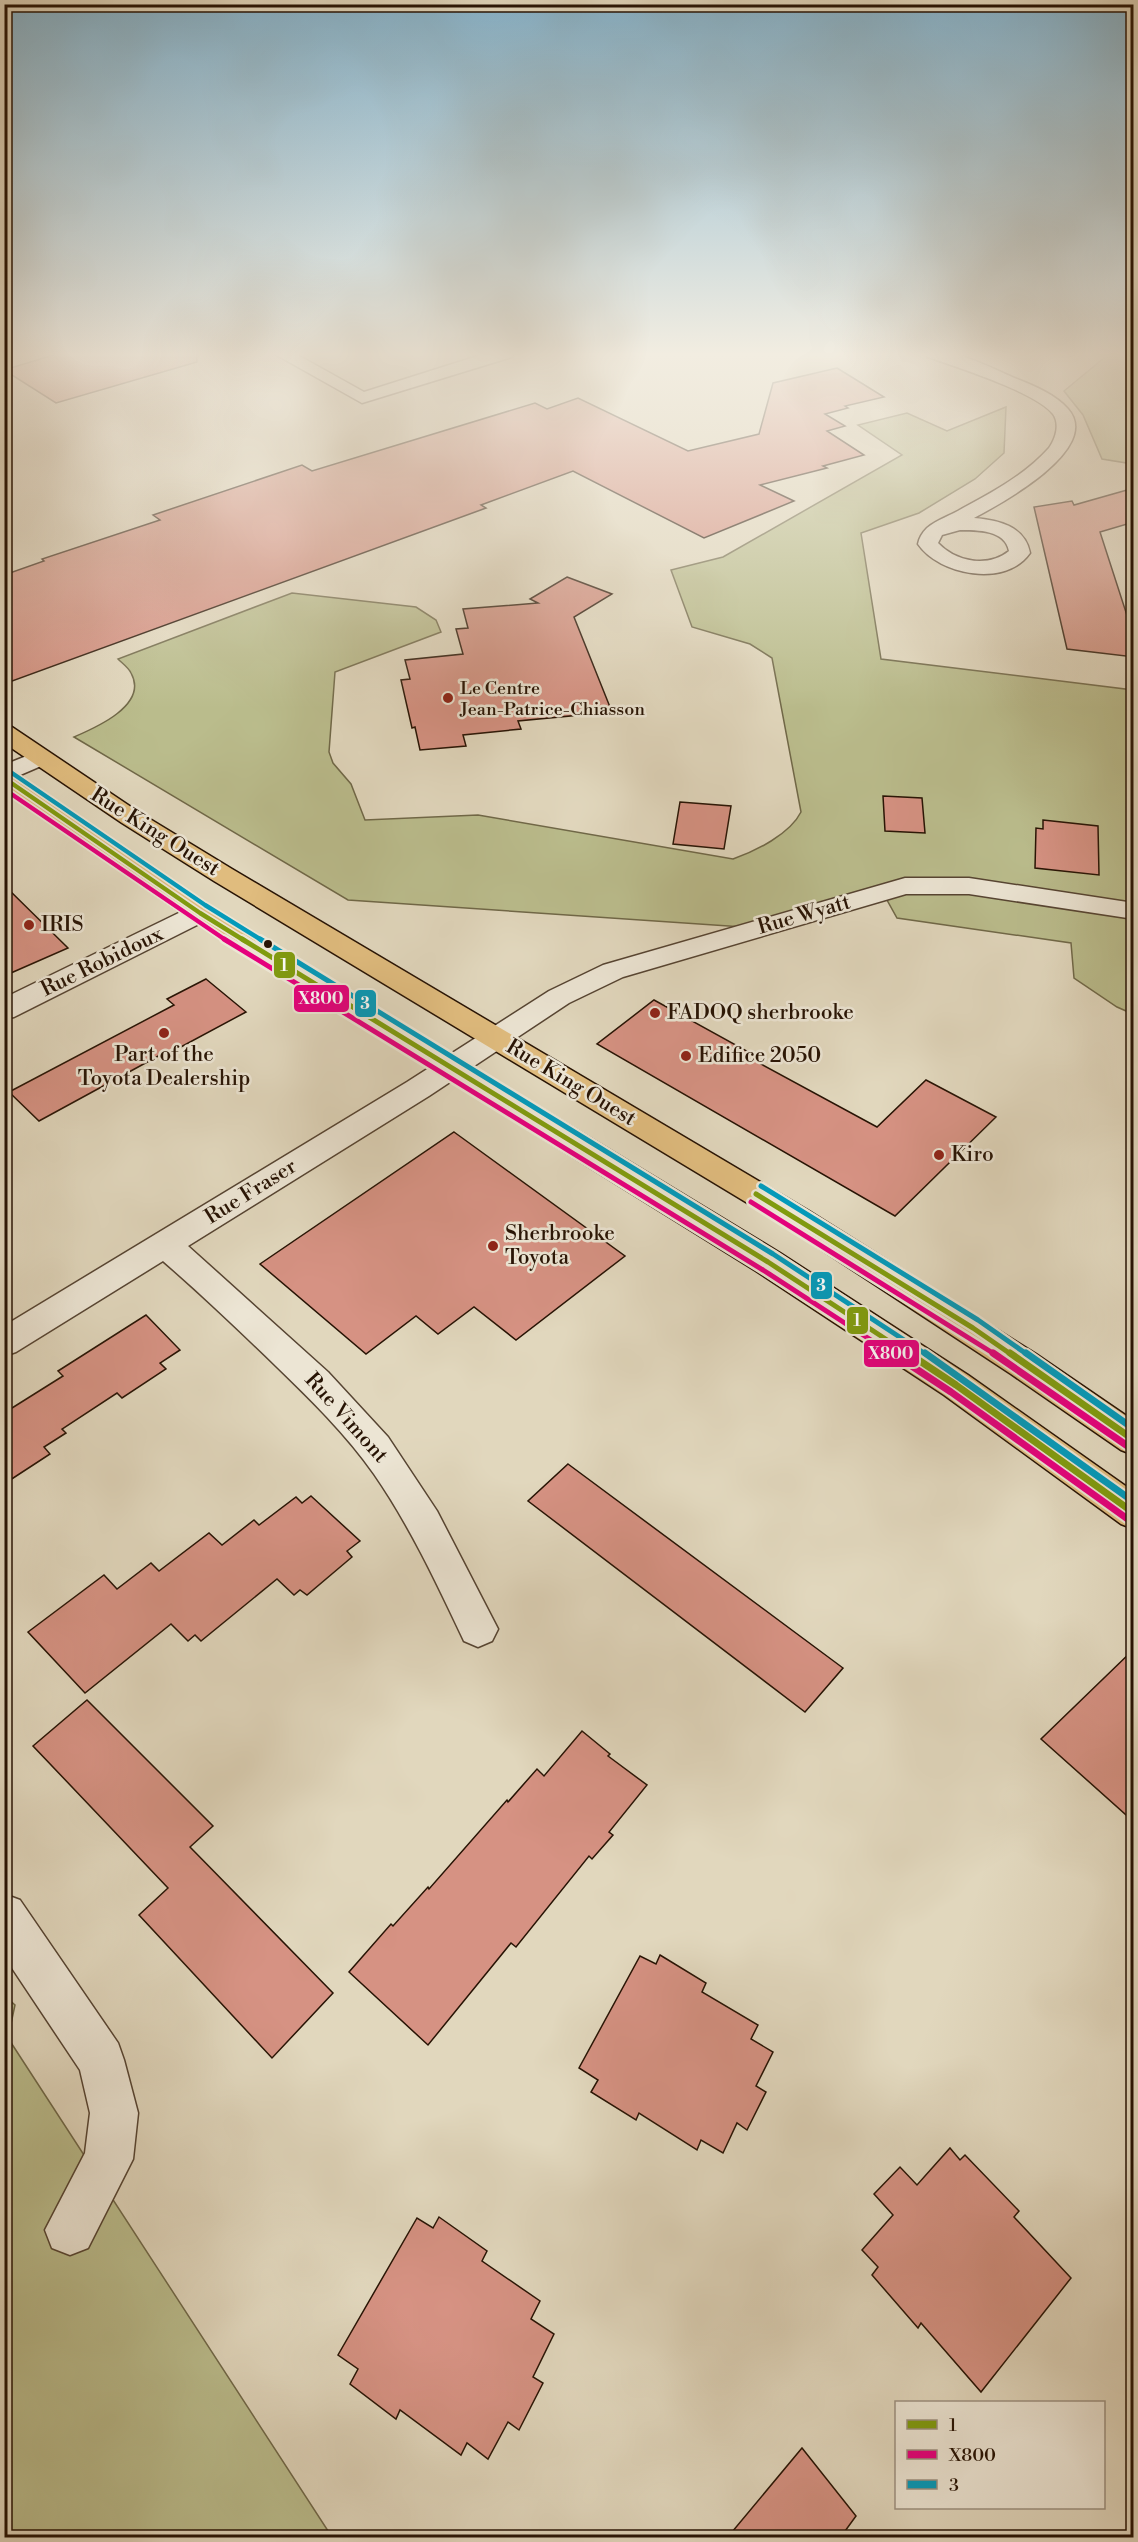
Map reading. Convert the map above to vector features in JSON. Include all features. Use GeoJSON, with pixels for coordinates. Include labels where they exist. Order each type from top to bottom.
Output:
{"type":"FeatureCollection","features":[{"type":"Feature","properties":{"kind":"main road","name":"Rue King Ouest"},"geometry":{"type":"LineString","coordinates":[[4,732],[39,758],[223,875],[872,1265],[993,1341],[1134,1440]]}},
{"type":"Feature","properties":{"kind":"main road","name":"Rue King Ouest"},"geometry":{"type":"LineString","coordinates":[[4,776],[200,913],[768,1262],[956,1385],[1134,1513]]}},
{"type":"Feature","properties":{"kind":"street"},"geometry":{"type":"LineString","coordinates":[[935,531],[1028,478],[1034,472]]}},
{"type":"Feature","properties":{"kind":"street"},"geometry":{"type":"LineString","coordinates":[[4,776],[39,758]]}},
{"type":"Feature","properties":{"kind":"street","name":"Rue Wyatt"},"geometry":{"type":"LineString","coordinates":[[496,1039],[559,997],[613,971],[905,886],[969,886],[1134,911]]}},
{"type":"Feature","properties":{"kind":"street","name":"Rue Robidoux"},"geometry":{"type":"LineString","coordinates":[[4,1010],[200,913]]}},
{"type":"Feature","properties":{"kind":"street","name":"Rue Fraser"},"geometry":{"type":"LineString","coordinates":[[4,1343],[496,1039]]}},
{"type":"Feature","properties":{"kind":"street","name":"Rue Vimont"},"geometry":{"type":"LineString","coordinates":[[165,1245],[251,1321],[336,1401],[384,1460],[421,1514],[454,1576],[478,1629]]}},
{"type":"Feature","properties":{"kind":"street"},"geometry":{"type":"LineString","coordinates":[[4,1916],[101,2060],[114,2113],[109,2160],[70,2230]]}},
{"type":"Feature","properties":{"kind":"green space"},"geometry":{"type":"Polygon","coordinates":[[[873,472],[983,472],[919,513],[861,533],[881,659],[1133,690],[1133,1014],[1117,1007],[1074,978],[1071,943],[897,918],[883,893],[758,928],[348,900],[74,737],[117,714],[133,695],[135,685],[131,673],[118,659],[292,593],[416,607],[436,620],[441,632],[335,672],[329,752],[333,763],[351,784],[365,820],[478,815],[733,859],[762,846],[781,834],[789,828],[801,812],[772,658],[750,644],[692,627],[671,570],[723,557],[873,472]]]}},
{"type":"Feature","properties":{"kind":"green space"},"geometry":{"type":"Polygon","coordinates":[[[4,1995],[15,2005],[8,2038],[332,2537],[5,2537],[4,1995]]]}},
{"type":"Feature","properties":{"kind":"building"},"geometry":{"type":"Polygon","coordinates":[[[282,472],[571,472],[481,505],[486,508],[4,684],[4,575],[44,561],[42,559],[160,520],[153,515],[282,472]]]}},
{"type":"Feature","properties":{"kind":"building"},"geometry":{"type":"Polygon","coordinates":[[[574,472],[813,472],[760,485],[794,501],[704,538],[574,472]]]}},
{"type":"Feature","properties":{"kind":"building"},"geometry":{"type":"Polygon","coordinates":[[[1134,488],[1134,522],[1100,532],[1134,637],[1134,657],[1067,649],[1034,507],[1072,501],[1074,505],[1134,488]]]}},
{"type":"Feature","properties":{"kind":"building"},"geometry":{"type":"Polygon","coordinates":[[[567,577],[612,594],[574,617],[612,712],[518,721],[521,729],[463,735],[466,746],[420,750],[415,727],[412,728],[401,680],[410,679],[405,660],[463,654],[456,629],[468,628],[463,609],[538,603],[530,599],[567,577]]]}},
{"type":"Feature","properties":{"kind":"building"},"geometry":{"type":"Polygon","coordinates":[[[883,796],[922,798],[925,833],[885,831],[883,796]]]}},
{"type":"Feature","properties":{"kind":"building"},"geometry":{"type":"Polygon","coordinates":[[[680,802],[731,806],[724,849],[673,844],[680,802]]]}},
{"type":"Feature","properties":{"kind":"building"},"geometry":{"type":"Polygon","coordinates":[[[1043,820],[1098,826],[1099,875],[1035,868],[1036,828],[1043,829],[1043,820]]]}},
{"type":"Feature","properties":{"kind":"building"},"geometry":{"type":"Polygon","coordinates":[[[4,885],[68,948],[4,976],[4,885]]]}},
{"type":"Feature","properties":{"kind":"building","name":"Part of the Toyota Dealership"},"geometry":{"type":"Polygon","coordinates":[[[206,979],[246,1012],[164,1056],[162,1054],[39,1121],[9,1092],[174,1005],[167,999],[206,979]]]}},
{"type":"Feature","properties":{"kind":"building"},"geometry":{"type":"Polygon","coordinates":[[[654,1000],[763,1060],[759,1063],[877,1127],[926,1080],[996,1117],[895,1216],[597,1044],[654,1000]]]}},
{"type":"Feature","properties":{"kind":"building"},"geometry":{"type":"Polygon","coordinates":[[[454,1132],[625,1256],[516,1340],[474,1307],[438,1334],[416,1316],[366,1354],[260,1264],[454,1132]]]}},
{"type":"Feature","properties":{"kind":"building"},"geometry":{"type":"Polygon","coordinates":[[[146,1315],[180,1350],[160,1363],[166,1369],[122,1398],[117,1393],[62,1429],[66,1433],[44,1447],[50,1454],[4,1484],[4,1413],[63,1376],[58,1371],[146,1315]]]}},
{"type":"Feature","properties":{"kind":"building"},"geometry":{"type":"Polygon","coordinates":[[[568,1464],[843,1668],[805,1712],[528,1501],[568,1464]]]}},
{"type":"Feature","properties":{"kind":"building"},"geometry":{"type":"Polygon","coordinates":[[[311,1496],[360,1541],[347,1551],[352,1557],[307,1595],[300,1590],[294,1595],[277,1579],[201,1641],[195,1635],[188,1641],[171,1624],[85,1693],[28,1632],[104,1575],[117,1589],[151,1563],[159,1571],[209,1533],[222,1545],[254,1520],[259,1525],[296,1497],[302,1503],[311,1496]]]}},
{"type":"Feature","properties":{"kind":"building"},"geometry":{"type":"Polygon","coordinates":[[[1134,1649],[1134,1822],[1041,1739],[1134,1649]]]}},
{"type":"Feature","properties":{"kind":"building"},"geometry":{"type":"Polygon","coordinates":[[[87,1700],[213,1826],[190,1847],[333,1993],[272,2058],[139,1915],[168,1888],[33,1746],[87,1700]]]}},
{"type":"Feature","properties":{"kind":"building"},"geometry":{"type":"Polygon","coordinates":[[[582,1731],[610,1754],[608,1756],[647,1785],[609,1832],[613,1835],[592,1859],[589,1856],[516,1947],[511,1943],[428,2045],[349,1972],[391,1924],[393,1926],[428,1887],[429,1889],[507,1800],[508,1802],[537,1769],[544,1776],[582,1731]]]}},
{"type":"Feature","properties":{"kind":"building"},"geometry":{"type":"Polygon","coordinates":[[[660,1955],[706,1983],[702,1992],[758,2025],[751,2039],[773,2052],[756,2086],[766,2092],[747,2130],[737,2123],[723,2153],[701,2140],[697,2150],[639,2113],[636,2120],[591,2092],[598,2080],[579,2068],[640,1956],[656,1964],[660,1955]]]}},
{"type":"Feature","properties":{"kind":"building"},"geometry":{"type":"Polygon","coordinates":[[[950,2148],[960,2160],[965,2155],[1019,2211],[1014,2217],[1071,2278],[981,2392],[921,2323],[918,2328],[872,2275],[878,2267],[862,2250],[893,2215],[874,2194],[900,2167],[917,2185],[950,2148]]]}},
{"type":"Feature","properties":{"kind":"building"},"geometry":{"type":"Polygon","coordinates":[[[439,2217],[487,2251],[482,2261],[540,2301],[531,2319],[554,2334],[533,2377],[543,2383],[519,2430],[508,2422],[488,2459],[467,2443],[461,2455],[400,2410],[396,2419],[350,2384],[358,2369],[338,2355],[417,2218],[433,2228],[439,2217]]]}},
{"type":"Feature","properties":{"kind":"building"},"geometry":{"type":"Polygon","coordinates":[[[802,2448],[856,2516],[840,2538],[727,2538],[802,2448]]]}},
{"type":"Feature","properties":{"kind":"transit line","name":"3"},"geometry":{"type":"LineString","coordinates":[[9,771],[205,905],[773,1254],[961,1377],[1134,1502]]}},
{"type":"Feature","properties":{"kind":"transit line","name":"1"},"geometry":{"type":"LineString","coordinates":[[4,778],[200,913],[768,1262],[956,1385],[1134,1513]]}},
{"type":"Feature","properties":{"kind":"transit line","name":"X800"},"geometry":{"type":"LineString","coordinates":[[4,789],[195,921],[763,1270],[951,1392],[1129,1520]]}},
{"type":"Feature","properties":{"kind":"transit line","name":"3"},"geometry":{"type":"LineString","coordinates":[[761,1186],[978,1320],[1134,1429]]}},
{"type":"Feature","properties":{"kind":"transit line","name":"1"},"geometry":{"type":"LineString","coordinates":[[756,1194],[973,1328],[1134,1440]]}},
{"type":"Feature","properties":{"kind":"transit line","name":"X800"},"geometry":{"type":"LineString","coordinates":[[751,1202],[968,1336],[1129,1447]]}},
{"type":"Feature","properties":{"kind":"place","name":"Le Centre Jean-Patrice-Chiasson"},"geometry":{"type":"Point","coordinates":[448,698]}},
{"type":"Feature","properties":{"kind":"place","name":"IRIS"},"geometry":{"type":"Point","coordinates":[29,925]}},
{"type":"Feature","properties":{"kind":"place","name":"FADOQ sherbrooke"},"geometry":{"type":"Point","coordinates":[655,1013]}},
{"type":"Feature","properties":{"kind":"place","name":"Part of the Toyota Dealership"},"geometry":{"type":"Point","coordinates":[164,1033]}},
{"type":"Feature","properties":{"kind":"place","name":"Edifice 2050"},"geometry":{"type":"Point","coordinates":[686,1056]}},
{"type":"Feature","properties":{"kind":"place","name":"Kiro"},"geometry":{"type":"Point","coordinates":[939,1155]}},
{"type":"Feature","properties":{"kind":"place","name":"Sherbrooke Toyota"},"geometry":{"type":"Point","coordinates":[493,1246]}}]}
